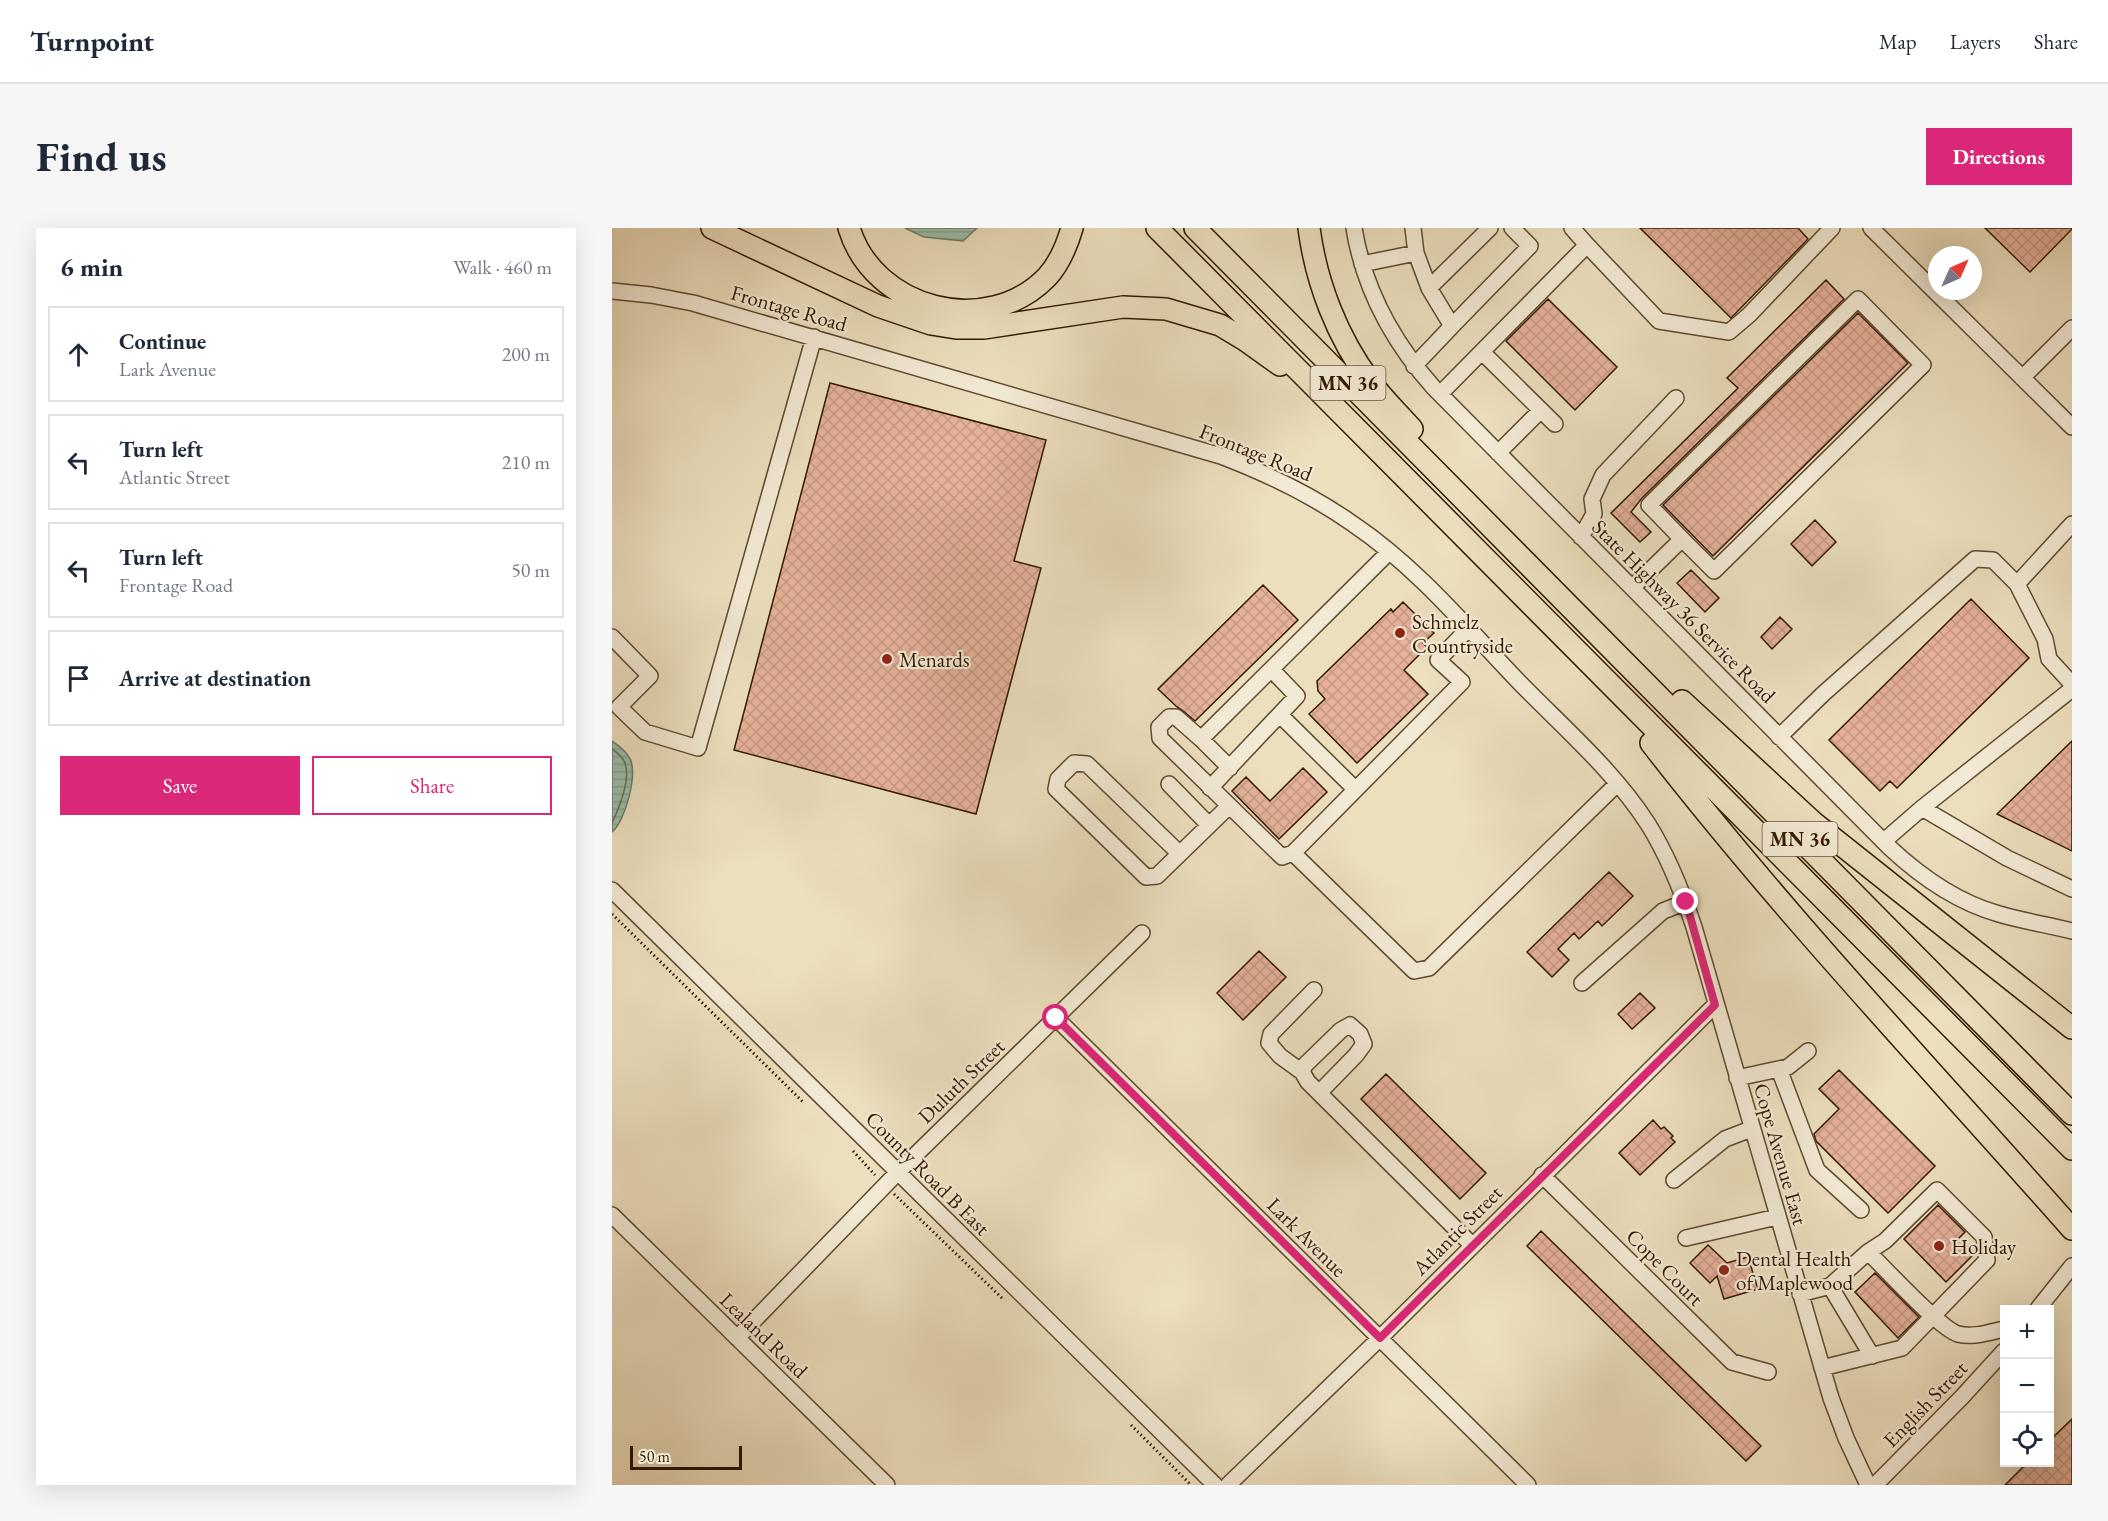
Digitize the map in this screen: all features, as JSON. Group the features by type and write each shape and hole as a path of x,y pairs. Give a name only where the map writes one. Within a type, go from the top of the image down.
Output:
{"highway":[{"path":"712,228 878,306 931,324 956,328 984,328 1141,306 1166,309 1192,316 1220,325 1245,340 1365,435"},
{"path":"849,228 863,258 892,288 910,299 932,307 955,311 995,307 1031,290 1048,277 1068,242 1072,228"},
{"name":"MN 36","path":"1158,228 2072,1149"},
{"name":"MN 36","path":"1195,228 2072,1114"},
{"path":"1309,228 1315,263 1326,300 1358,364 1502,539"},
{"path":"1527,565 1666,687 1814,823 2072,1028"},
{"path":"1596,671 1706,813 1890,1026 2072,1229"}],"street":[{"name":"State Highway 36 Service Road","path":"1354,228 1362,264 1375,301 1388,328 1414,366 1884,841 1914,870 1970,904 1999,914 2071,927"},
{"path":"1413,228 1416,253 1429,288 1452,326"},
{"path":"1429,288 1490,228"},
{"path":"1414,366 1530,246 1512,228"},
{"path":"1572,228 1659,321 1729,332 1749,315 1832,228"},
{"path":"1871,228 2072,427"},
{"path":"1440,394 1587,245"},
{"path":"1362,264 1416,253"},
{"name":"Frontage Road","path":"612,291 693,303 1221,456 1267,475 1321,503 1355,525 1424,583 1617,784 1647,824 1666,857 1686,902 1715,1005"},
{"path":"1858,299 1923,365 1714,571 1682,539 1649,505 1858,299"},
{"path":"2022,378 2072,328"},
{"path":"612,637 650,676 619,707 645,732 698,748 814,337"},
{"path":"1482,352 1555,424"},
{"path":"1581,537 1594,514 1592,499 1604,475 1676,398"},
{"path":"1498,453 1541,410"},
{"path":"2017,584 2072,524"},
{"path":"1632,588 1682,539"},
{"path":"1201,739 1389,552"},
{"path":"1779,737 1823,693 1975,559 1993,560 2017,584 2045,639 2049,659 2072,684"},
{"path":"1230,768 1176,717 1169,717 1159,727 1160,738 1282,857 1293,853 1462,682 1438,660 1468,629"},
{"path":"1210,788 1297,696 1272,670"},
{"path":"1884,841 2072,689"},
{"path":"1280,715 1355,789"},
{"path":"1179,853 1088,764 1074,763 1058,779 1056,789 1146,877 1156,876 1229,806"},
{"path":"1169,784 1209,825"},
{"path":"1293,853 1414,971 1429,968 1617,784"},
{"path":"1922,808 2007,858 2072,889"},
{"name":"County Road B East","path":"612,890 1215,1485"},
{"path":"1582,983 1663,911 1686,902"},
{"name":"Duluth Street","path":"737,1338 898,1172 1142,933"},
{"path":"1314,990 1271,1034 1269,1043 1280,1056 1302,1072 1308,1082 1472,1245"},
{"name":"Cope Avenue East","path":"1715,1005 1822,1368 1846,1438 1868,1485"},
{"name":"Atlantic Street","path":"1228,1485 1380,1338 1715,1005"},
{"name":"Lark Avenue","path":"1056,1018 1528,1485"},
{"path":"1302,1072 1305,1065 1341,1030 1350,1025 1360,1034 1364,1044 1319,1093"},
{"path":"1737,1078 1788,1067 1808,1051"},
{"path":"1779,1069 1817,1170 1861,1210"},
{"path":"1674,1180 1725,1139 1751,1129"},
{"name":"Cope Court","path":"1542,1175 1732,1362 1768,1372"},
{"path":"1800,1294 1830,1286 1868,1252 1885,1241 1937,1190 1984,1237 1987,1260 1902,1348 1822,1368"},
{"name":"Lealand Road","path":"612,1215 888,1485"},
{"path":"1686,1238 1777,1217"},
{"path":"1868,1252 1933,1316 1957,1334 1978,1335 2000,1330"},
{"path":"2041,1305 2072,1266"},
{"path":"1830,1286 1872,1356"},
{"name":"English Street","path":"1875,1485 1962,1398 2000,1355"}],"path":[{"path":"612,914 808,1106"},
{"path":"850,1148 1012,1308"},
{"path":"1126,1421 1191,1485"}],"water":[{"path":"905,228 977,228 963,241 924,237"},
{"path":"612,741 629,757 632,774 626,808 612,832"}],"building":[{"path":"1640,228 1798,228 1808,239 1731,318"},
{"path":"1985,228 2072,228 2072,229 2030,272"},
{"path":"1826,280 1844,299 1642,498 1631,512 1651,532 1640,542 1611,513 1738,388 1727,378"},
{"path":"1548,299 1617,367 1575,410 1506,341"},
{"path":"1858,313 1908,363 1713,556 1663,505"},
{"name":"Menards","path":"830,383 1046,440 1014,561 1041,568 976,814 734,750"},
{"path":"1815,520 1836,542 1812,566 1791,544"},
{"path":"1691,570 1719,598 1705,612 1677,583"},
{"path":"1263,585 1298,620 1195,721 1158,689"},
{"path":"1971,599 2029,658 1897,788 1890,781 1880,791 1829,740"},
{"path":"1403,602 1434,633 1423,643 1427,647 1404,670 1428,694 1357,763 1309,714 1325,699 1318,691 1317,681 1391,609 1393,612"},
{"path":"1780,617 1792,629 1772,649 1761,637"},
{"path":"2072,741 2072,851 1997,814"},
{"path":"1303,768 1327,792 1279,839 1232,791 1246,777 1270,801"},
{"path":"1609,872 1633,896 1602,926 1598,921 1579,939 1574,933 1558,949 1569,960 1552,977 1527,952"},
{"path":"1259,951 1286,977 1243,1020 1217,993"},
{"path":"1640,993 1655,1008 1632,1029 1618,1014"},
{"path":"1839,1070 1935,1166 1888,1213 1816,1141 1814,1134 1839,1109 1819,1089"},
{"path":"1386,1074 1486,1173 1460,1199 1361,1099"},
{"path":"1653,1120 1661,1129 1664,1127 1673,1136 1671,1138 1675,1142 1640,1175 1619,1153"},
{"name":"Holiday","path":"1938,1205 1965,1232 1959,1238 1974,1254 1946,1282 1904,1239"},
{"path":"1541,1231 1761,1446 1746,1461 1527,1246"},
{"name":"Dental Health of Maplewood","path":"1708,1245 1727,1263 1748,1257 1758,1289 1724,1299 1717,1276 1710,1283 1690,1263"},
{"path":"1875,1273 1919,1317 1898,1338 1855,1292"},
{"path":"2072,1419 2072,1485 2005,1485 2023,1467 2054,1467 2054,1436"}],"place":[{"name":"Schmelz Countryside","path":"1400,633"},
{"name":"Menards","path":"887,659"},
{"name":"Holiday","path":"1939,1246"},
{"name":"Dental Health of Maplewood","path":"1724,1270"}],"route":[{"path":"1056,1018 1380,1338 1715,1005 1686,902"}]}
